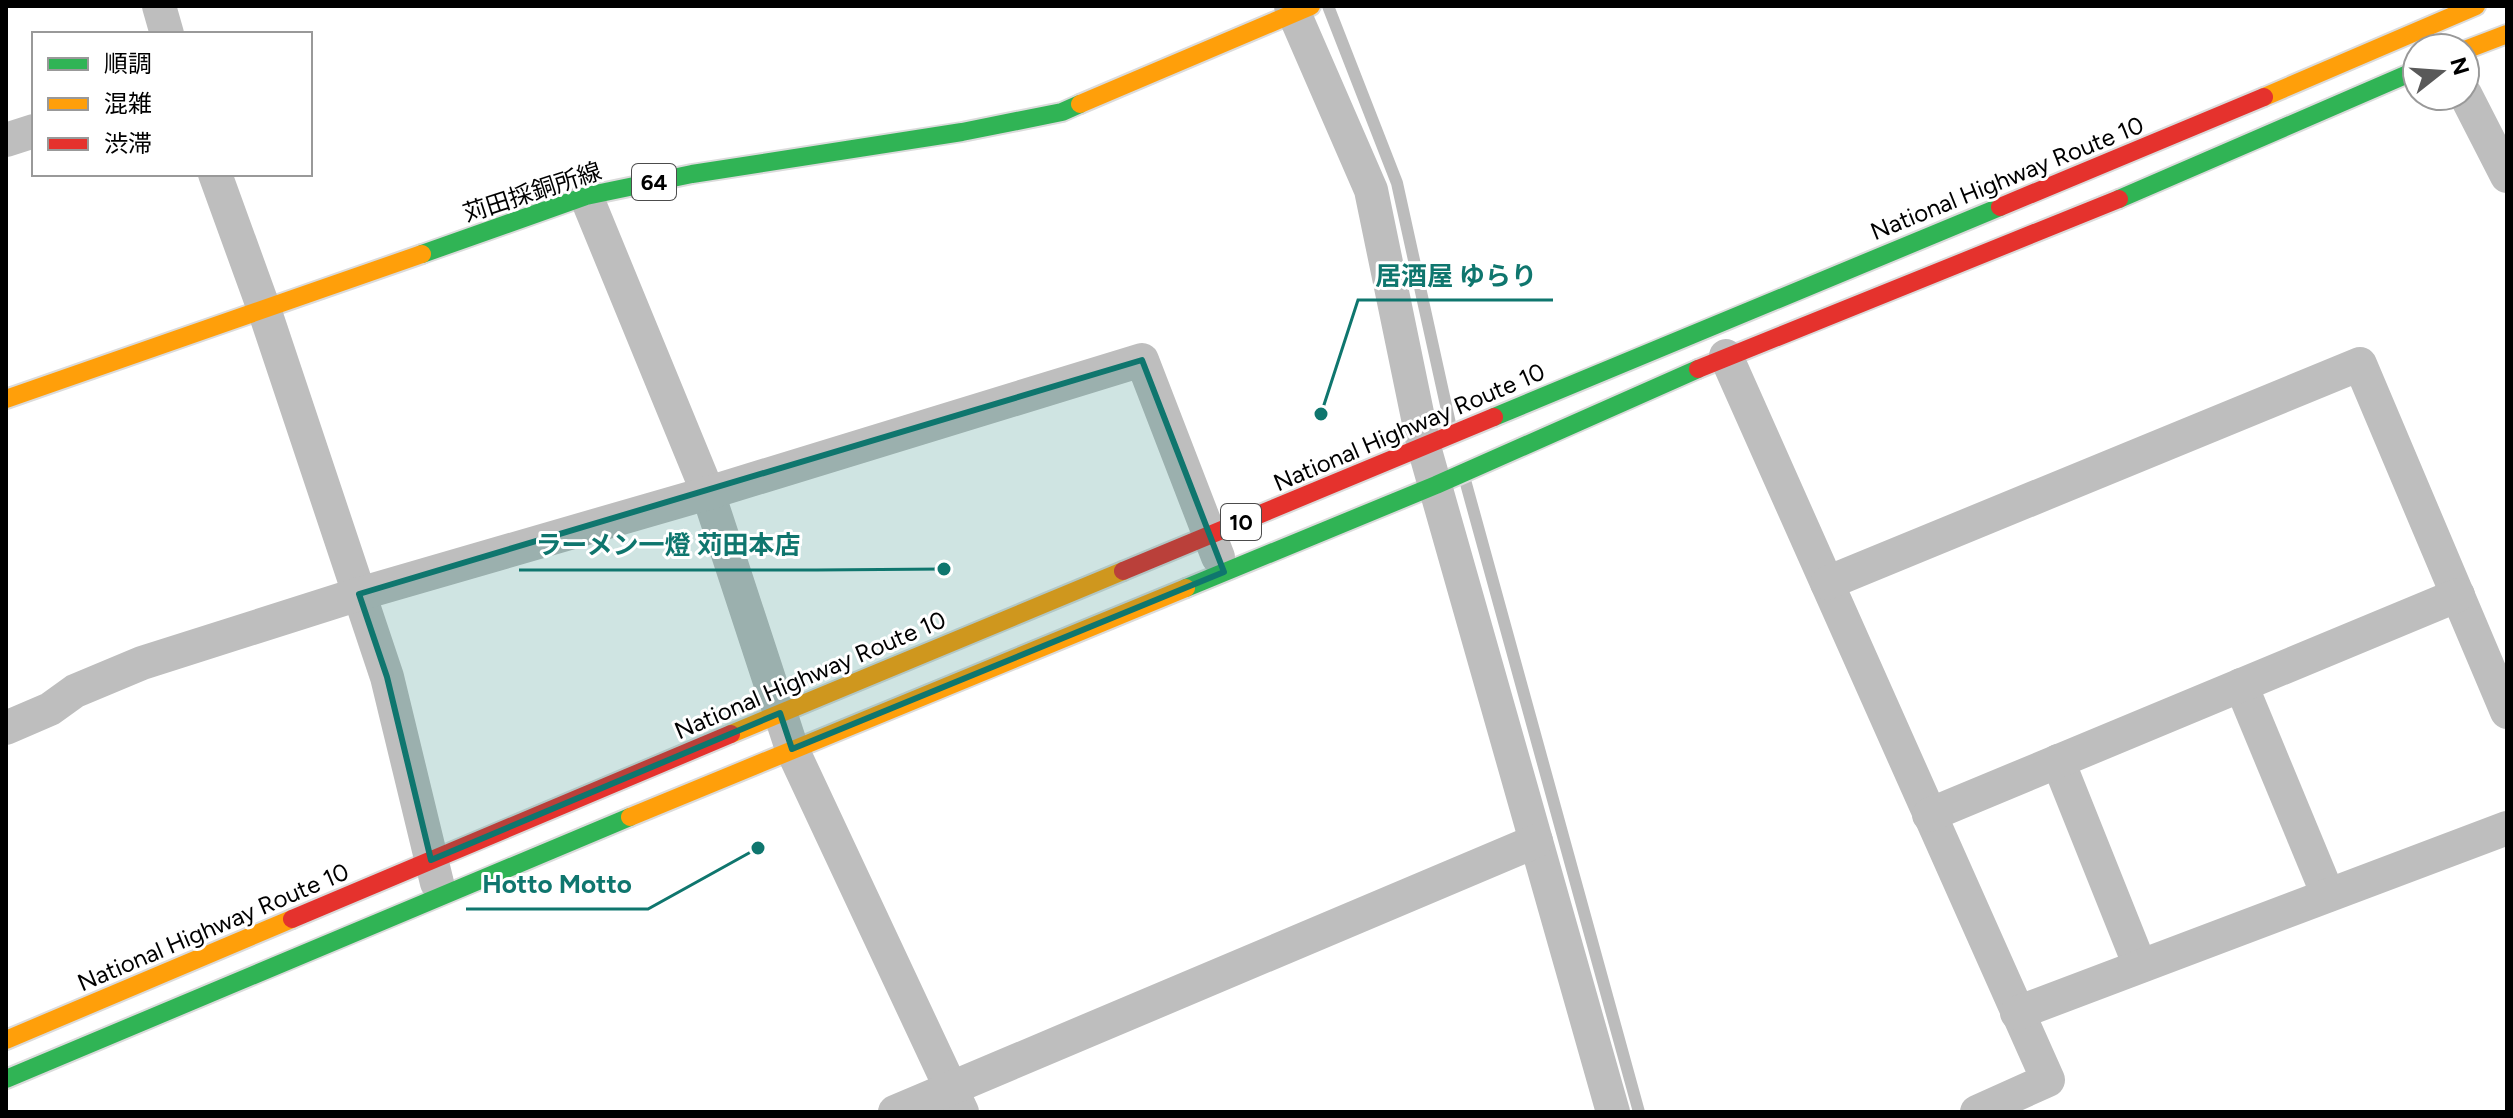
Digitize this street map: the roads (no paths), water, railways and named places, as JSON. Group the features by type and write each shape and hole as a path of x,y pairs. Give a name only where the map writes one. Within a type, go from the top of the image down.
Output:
{"main road":[{"name":"National Highway Route 10","path":"6,1040 780,713 2198,125 2476,6"},
{"name":"苅田採銅所線","path":"6,399 586,196 692,174 962,132 1062,112 1298,8"},
{"path":"2481,44 2507,34"},
{"name":"10","path":"6,1079 792,749 1436,485 1726,356 2104,205 2401,77"}],"street":[{"path":"159,6 166,32"},
{"path":"1298,8 1371,190 1424,447 1613,1112"},
{"path":"2474,112 2507,176"},
{"path":"6,140 32,132"},
{"path":"216,176 264,309 387,677 441,898"},
{"path":"586,196 708,493 792,749 957,1100"},
{"path":"1726,356 2048,1080 1977,1112"},
{"path":"6,728 50,709 75,691 142,663 359,594 708,493 1142,360 1224,572"},
{"path":"1827,583 2360,364 2507,712"},
{"path":"1929,815 2458,595"},
{"path":"2241,685 2328,895"},
{"path":"2058,761 2140,966"},
{"path":"2017,1013 2507,828"},
{"path":"895,1112 957,1100 1536,841"}],"waterway":[{"path":"1328,6 1397,183 1451,428"},
{"path":"1465,480 1639,1112"}],"place":[{"name":"居酒屋 ゆらり","path":"1321,414"},
{"name":"ラーメン一燈 苅田本店","path":"944,569"},
{"name":"Hotto Motto","path":"758,848"}]}
